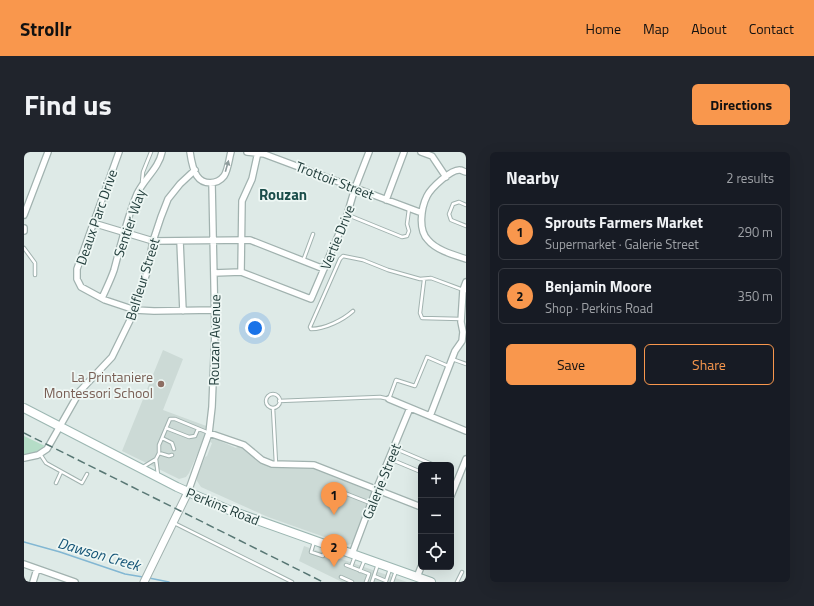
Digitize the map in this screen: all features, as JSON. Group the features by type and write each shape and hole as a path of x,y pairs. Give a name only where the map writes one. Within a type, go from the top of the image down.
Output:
{"main road":[{"name":"Perkins Road","path":"24,408 188,492 249,518 378,563 416,579 431,582"}],"street":[{"path":"24,215 48,152"},
{"name":"Deaux Parc Drive","path":"119,152 77,270 77,278 81,287 102,298 135,310 215,310"},
{"name":"Sentier Way","path":"102,298 142,184 161,158 162,152"},
{"path":"190,152 197,176 205,182 212,183 219,180 224,175 231,152"},
{"name":"Trottoir Street","path":"247,152 264,154 422,213"},
{"name":"Vertie Drive","path":"241,272 312,299 347,215 355,188 369,152"},
{"path":"386,200 404,152"},
{"path":"421,152 432,156 446,177"},
{"path":"214,273 241,272 242,201 252,179 258,153"},
{"name":"Belfleur Street","path":"40,454 50,446 80,390 112,357 135,310 147,272 153,241 160,217 168,199 180,184 195,170"},
{"path":"466,172 460,170 450,173 427,196 422,213 422,230 426,240 433,246 466,259"},
{"name":"Rouzan Avenue","path":"188,492 210,433 215,360 212,183"},
{"path":"93,223 153,241 250,240 324,269"},
{"path":"180,241 183,311"},
{"path":"430,416 452,358 462,341 466,282"},
{"path":"389,399 466,431"},
{"name":"Galerie Street","path":"354,555 376,490 410,408"},
{"path":"210,433 244,445 262,460 272,464 314,465 418,506"},
{"path":"24,458 40,454"},
{"path":"454,489 466,459"},
{"path":"144,582 188,492"},
{"path":"24,564 75,582"},
{"path":"33,582 37,569"}],"lane":[{"path":"142,184 144,172 151,152"},
{"path":"466,205 459,202 453,204 449,214 451,220 466,226"},
{"path":"347,215 402,237 407,236 409,232 407,215 410,208"},
{"path":"303,261 313,234"},
{"path":"24,248 35,263 35,275"},
{"path":"354,311 348,316 332,323 315,329 311,329 310,327 341,257 347,256 363,260 401,274 424,280 431,278 465,290"},
{"path":"424,280 420,313 422,318 463,316"},
{"path":"279,401 380,397 389,399 396,380 415,386 427,357 449,366"},
{"path":"452,358 466,364"},
{"path":"273,408 269,407 266,403 267,397 271,394 275,395 279,398 279,401"},
{"path":"273,408 277,406 279,401"},
{"path":"273,408 276,464"},
{"path":"140,468 156,459 159,453 159,446 169,420 172,419 210,433"},
{"path":"166,428 189,437 195,436 198,429"},
{"path":"162,438 172,443 174,449"},
{"path":"394,448 427,462"},
{"path":"159,453 169,456 172,455"},
{"path":"40,454 46,464 82,483 87,474"},
{"path":"156,459 159,478"},
{"path":"389,459 418,471"},
{"path":"56,483 61,472"},
{"path":"342,492 371,504"},
{"path":"173,523 292,582"},
{"path":"314,541 310,552 323,556 327,545"},
{"path":"351,567 354,555"},
{"path":"360,571 365,559"},
{"path":"372,582 378,563"},
{"path":"346,565 369,574 366,582"},
{"path":"374,576 386,581 393,569"},
{"path":"392,582 393,569"},
{"path":"457,582 462,572"},
{"path":"341,577 352,582"}],"shaded area":[{"path":"163,350 183,359 163,410 209,427 189,473 186,477 179,479 122,451"},
{"path":"215,437 220,441 236,448 238,446 245,449 271,467 311,467 330,473 330,475 374,492 352,544 347,545 268,517 201,487 197,481 197,476 212,443 210,442 212,438"},
{"path":"304,546 407,582 342,582 299,561"}],"green space":[{"path":"24,436 45,446 36,452 24,456"}],"waterway":[{"name":"Dawson Creek","path":"24,542 60,552 125,574 143,577"},
{"name":"Dawson Creek","path":"149,578 169,582"}],"railway":[{"path":"24,433 323,582"}],"place":[{"name":"La Printaniere Montessori School","path":"161,384"},
{"name":"Sprouts Farmers Market","path":"334,515"},
{"name":"Benjamin Moore","path":"334,567"}],"district":[{"name":"Rouzan","path":"283,194"}]}
